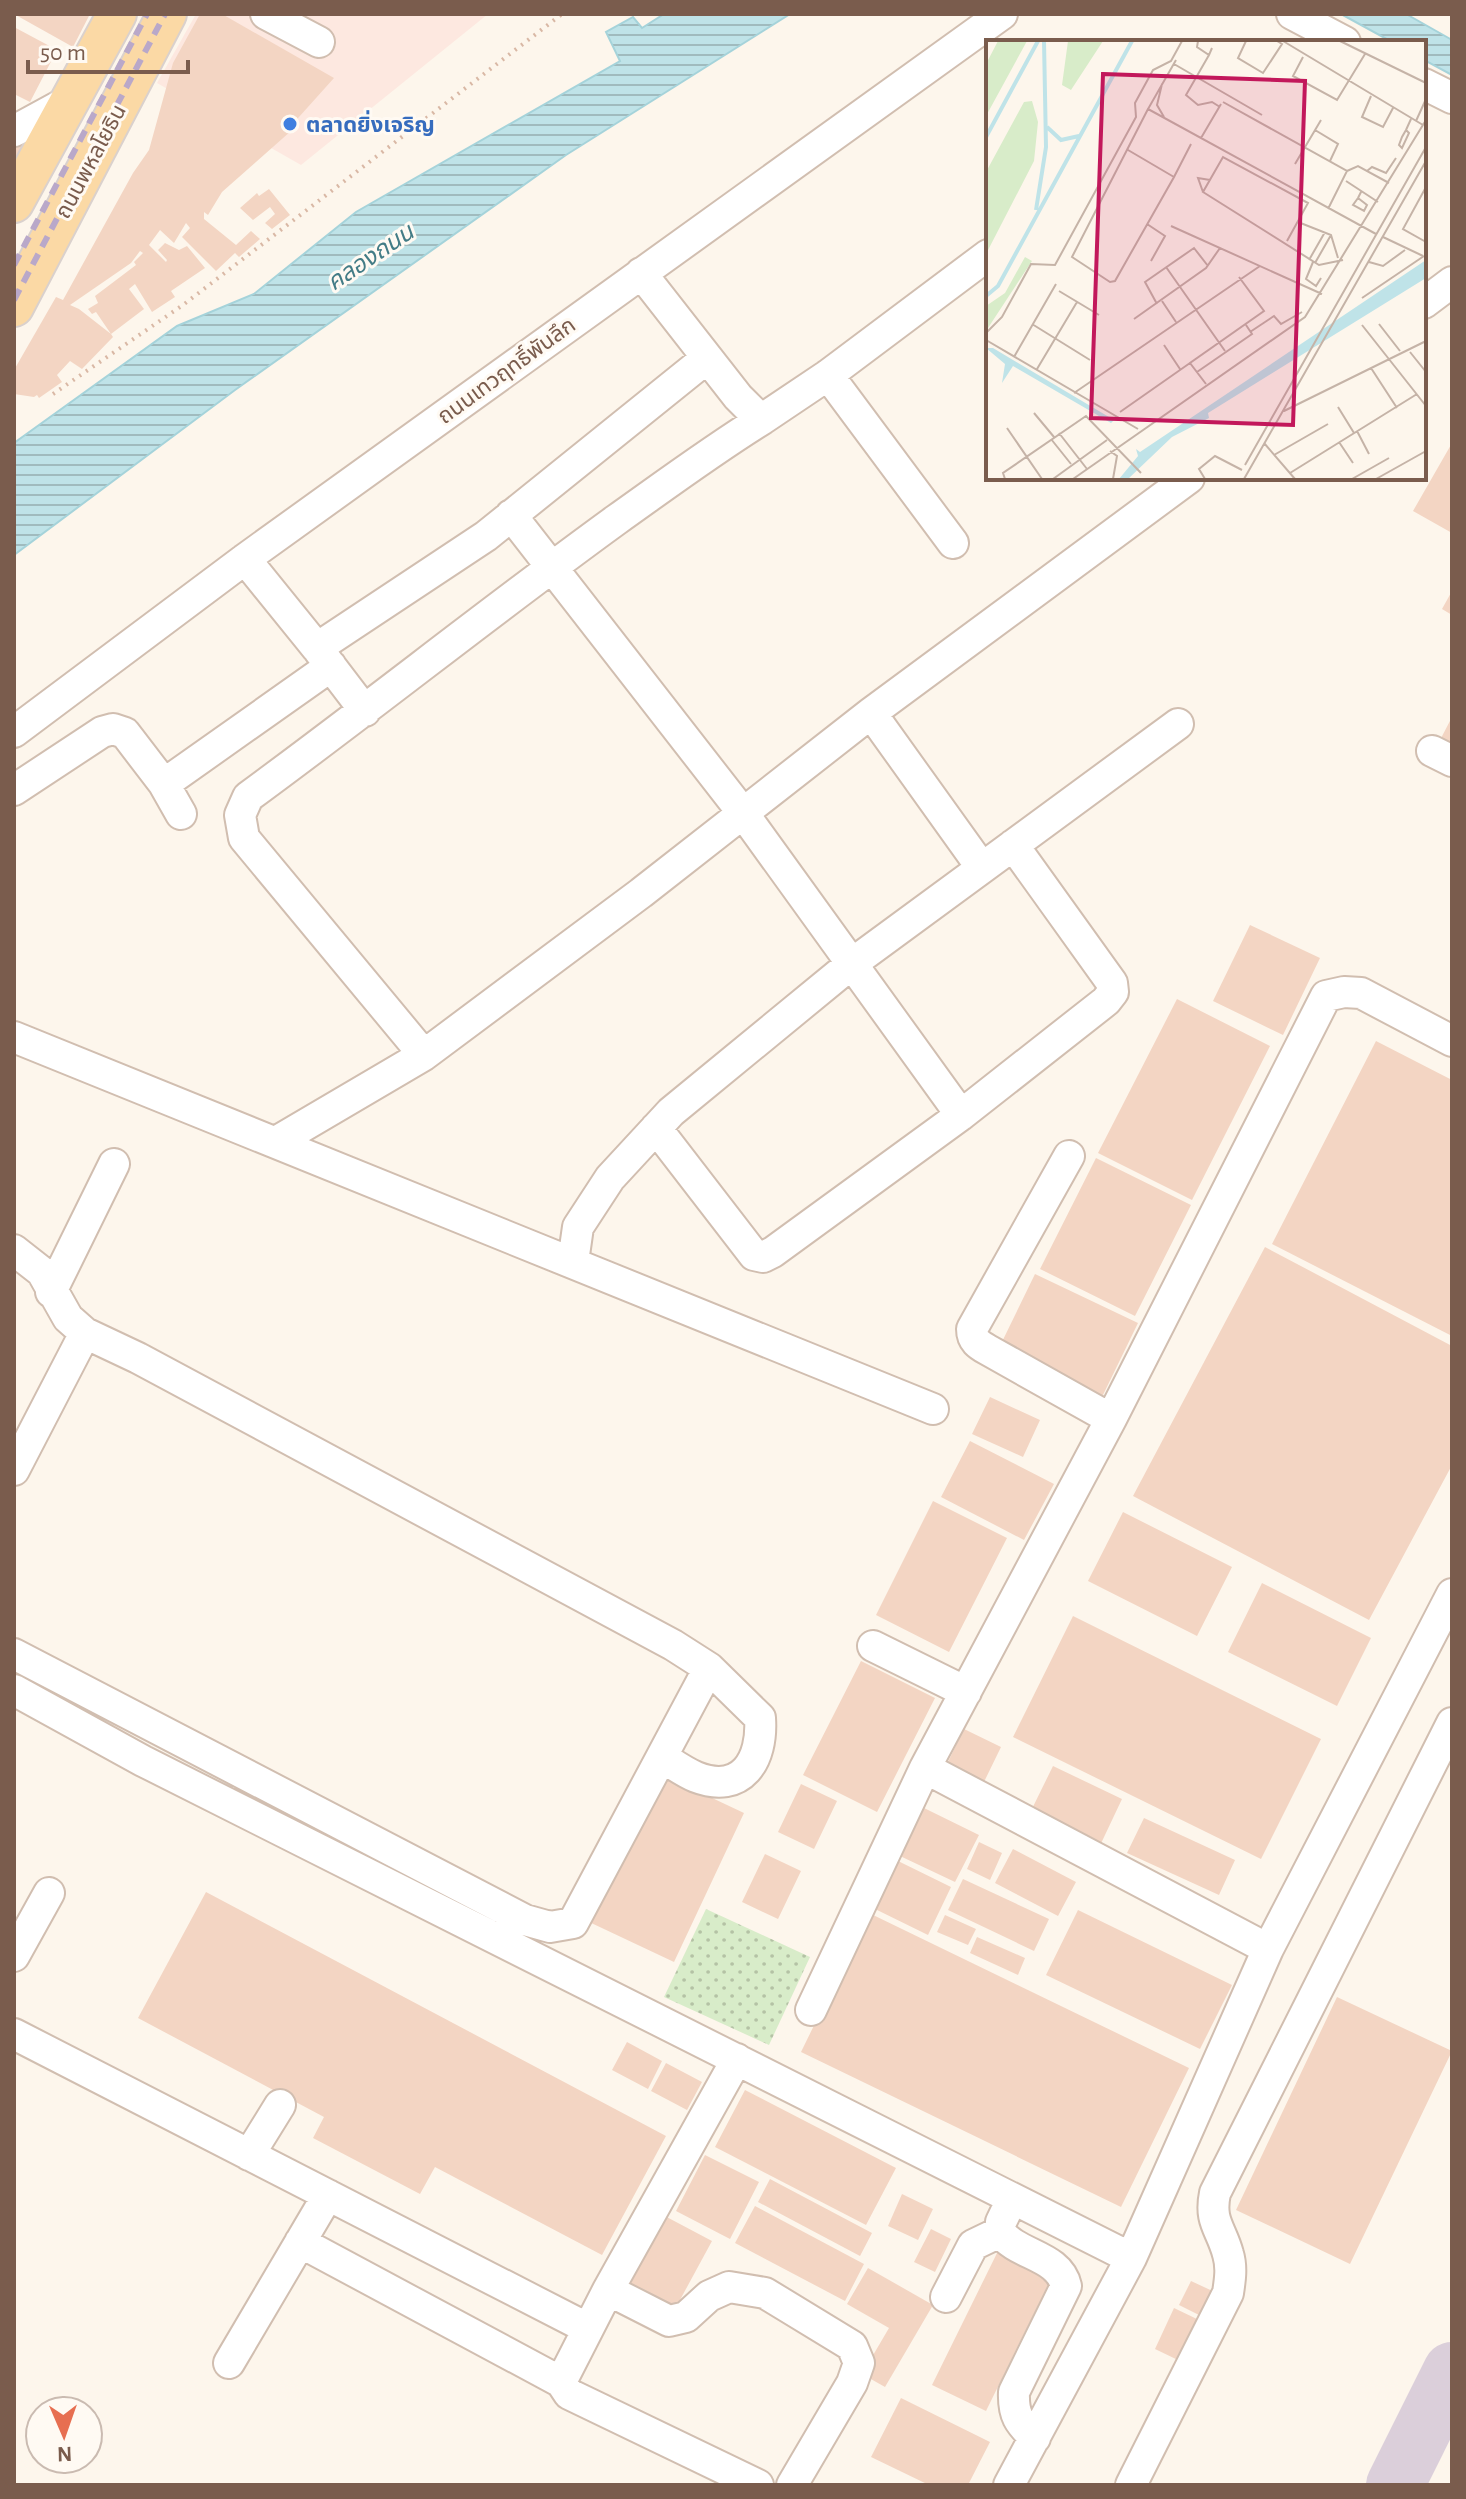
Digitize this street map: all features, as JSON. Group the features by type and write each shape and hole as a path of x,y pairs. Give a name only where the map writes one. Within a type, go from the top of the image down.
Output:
{"main road":[{"path":"14,203 117,14"},
{"name":"ถนนพหลโยธิน","path":"14,307 167,14"}],"street":[{"path":"266,14 319,42"},
{"name":"ถนนเทวฤทธิ์พันลึก","path":"14,732 245,559 1002,14"},
{"path":"1292,14 1341,40"},
{"path":"1426,85 1452,98"},
{"path":"14,131 69,101"},
{"path":"424,1055 244,838 240,815 248,797 553,566 724,443 828,375 986,256"},
{"path":"641,273 707,358 761,420"},
{"path":"1426,302 1452,282"},
{"path":"164,784 324,657 486,536 707,358"},
{"path":"828,375 953,543"},
{"path":"276,1142 424,1055 871,713 1186,480"},
{"path":"511,515 743,813 961,1115"},
{"path":"245,559 365,711"},
{"path":"871,713 982,868"},
{"path":"573,1262 578,1227 610,1178 671,1112 850,965 1178,724"},
{"path":"14,790 102,732 113,729 125,733 164,784 181,814"},
{"path":"656,1128 754,1255 763,1257 961,1115 1106,1001 1113,992 1112,983 1013,845"},
{"path":"811,2010 925,1768 1111,1419 1326,996 1344,992 1361,993 1452,1041"},
{"path":"14,1037 933,1409"},
{"path":"1069,1156 972,1329 972,1335 976,1343 1111,1419"},
{"path":"51,1292 114,1164"},
{"path":"14,1250 42,1272 68,1318 85,1333 138,1358 673,1645 709,1668 760,1718 761,1736 751,1766 735,1781 716,1782 695,1777 662,1757"},
{"path":"14,1470 85,1333"},
{"path":"1009,2485 1131,2258 1268,1949 1452,1594"},
{"path":"873,1646 966,1692"},
{"path":"14,1654 525,1920 550,1927 573,1923 709,1668"},
{"path":"14,1690 143,1761 1131,2258"},
{"path":"1131,2485 1228,2293 1231,2272 1228,2254 1211,2211 1215,2193 1452,1723"},
{"path":"925,1768 1268,1949"},
{"path":"14,1956 49,1893"},
{"path":"14,2034 587,2328"},
{"path":"561,2382 587,2328 737,2059"},
{"path":"249,2155 280,2105"},
{"path":"229,2363 328,2195"},
{"path":"1012,2199 1001,2222 1000,2232 1006,2240 1056,2267 1063,2274 1066,2286 1014,2392 1013,2407 1017,2421 1035,2438"},
{"path":"946,2297 973,2245 1000,2232"},
{"path":"300,2242 561,2382 569,2394 758,2485"},
{"path":"608,2290 669,2321 686,2317 709,2296 729,2287 765,2293 852,2346 859,2363 852,2383 792,2485"}],"path":[{"path":"53,394 183,305 562,14"}],"shaded area":[{"name":"ตลาดยิ่งเจริญ","path":"196,14 488,14 301,165 157,83"}],"green space":[{"path":"706,1909 810,1957 769,2045 664,1997"}],"water":[{"name":"คลองถนน","path":"664,14 790,14 566,155 235,390 14,555 14,443 177,326 254,294 356,212 620,61 606,32 633,17 642,28"},
{"path":"1341,14 1406,14 1452,40 1452,75 1426,61 1426,40 1388,40"}],"building":[{"path":"14,14 90,14 73,47"},
{"path":"200,14 222,14 334,78 290,127 291,131 222,192 208,215 204,212 204,219 236,245 251,231 260,239 239,257 235,253 216,271 182,237 190,228 186,223 174,243 160,230 149,245 166,262 158,250 165,243 179,250 187,246 205,268 171,291 175,297 152,312 135,284 129,289 144,309 111,334 113,337 82,369 70,361 57,375 62,382 39,398 37,395 14,394 14,370 56,297 63,300 133,173 149,150 173,63","holes":["140,251 143,253 134,262 136,265 95,296 98,303 88,309 92,314 96,312 111,334 70,305 131,263"]},
{"path":"14,27 57,50 30,102 14,94"},
{"path":"21,141 25,147 14,176 14,144"},
{"path":"269,189 290,215 272,229 265,223 275,214 270,207 253,220 240,208 257,193 259,196"},
{"path":"1452,443 1452,533 1413,511"},
{"path":"1452,591 1452,615 1442,609"},
{"path":"1452,717 1452,751 1438,744"},
{"path":"1250,925 1320,958 1283,1035 1213,1001"},
{"path":"1177,999 1270,1046 1192,1200 1098,1153"},
{"path":"1376,1041 1452,1080 1452,1336 1272,1244"},
{"path":"1096,1158 1191,1205 1135,1316 1040,1269"},
{"path":"1265,1247 1452,1346 1452,1465 1369,1620 1133,1496"},
{"path":"1035,1274 1138,1323 1101,1399 998,1350"},
{"path":"990,1397 1040,1420 1023,1457 972,1434"},
{"path":"970,1441 1054,1484 1024,1540 941,1497"},
{"path":"933,1501 1007,1538 949,1652 876,1615"},
{"path":"1123,1512 1232,1567 1197,1636 1088,1581"},
{"path":"1262,1583 1371,1638 1337,1706 1228,1652"},
{"path":"1073,1616 1321,1739 1261,1859 1013,1737"},
{"path":"861,1661 935,1698 877,1812 803,1775"},
{"path":"964,1729 1001,1747 983,1784 946,1766"},
{"path":"1053,1766 1122,1799 1096,1854 1026,1821"},
{"path":"657,1772 744,1813 674,1962 587,1921"},
{"path":"801,1784 837,1801 814,1849 778,1832"},
{"path":"924,1808 979,1835 955,1882 900,1856"},
{"path":"1144,1818 1235,1860 1219,1895 1127,1853"},
{"path":"979,1842 1002,1853 990,1880 967,1869"},
{"path":"1013,1849 1076,1882 1058,1916 995,1883"},
{"path":"765,1854 801,1871 778,1919 742,1902"},
{"path":"896,1860 951,1887 928,1935 873,1908"},
{"path":"963,1879 1049,1919 1034,1951 948,1910"},
{"path":"206,1892 666,2136 602,2255 435,2167 420,2194 313,2138 324,2117 138,2018"},
{"path":"1078,1910 1232,1985 1200,2049 1046,1975"},
{"path":"869,1913 1189,2068 1121,2207 801,2052"},
{"path":"945,1915 976,1929 968,1945 937,1932"},
{"path":"977,1937 1025,1958 1018,1975 970,1953"},
{"path":"1337,1997 1452,2051 1350,2264 1236,2210"},
{"path":"627,2042 662,2061 648,2089 612,2070"},
{"path":"666,2063 702,2082 687,2110 651,2091"},
{"path":"745,2090 896,2168 866,2225 715,2147"},
{"path":"705,2155 759,2182 730,2239 676,2211"},
{"path":"770,2179 872,2233 860,2256 758,2202"},
{"path":"902,2194 933,2209 918,2240 888,2226"},
{"path":"755,2206 864,2264 845,2301 735,2243"},
{"path":"661,2214 712,2241 674,2311 624,2284"},
{"path":"931,2229 951,2239 935,2272 914,2262"},
{"path":"1000,2247 1054,2273 986,2411 932,2385"},
{"path":"868,2268 933,2305 885,2387 862,2374 889,2328 847,2304"},
{"path":"1191,2281 1219,2294 1207,2319 1179,2305"},
{"path":"1174,2308 1199,2320 1180,2361 1155,2349"},
{"path":"901,2398 990,2442 968,2485 929,2485 871,2457"}],"taxiway":[{"path":"1395,2485 1452,2371"}],"railway":[{"path":"14,265 147,14"},
{"path":"14,300 165,14"}],"place":[{"name":"ตลาดยิ่งเจริญ","path":"290,124"}]}
